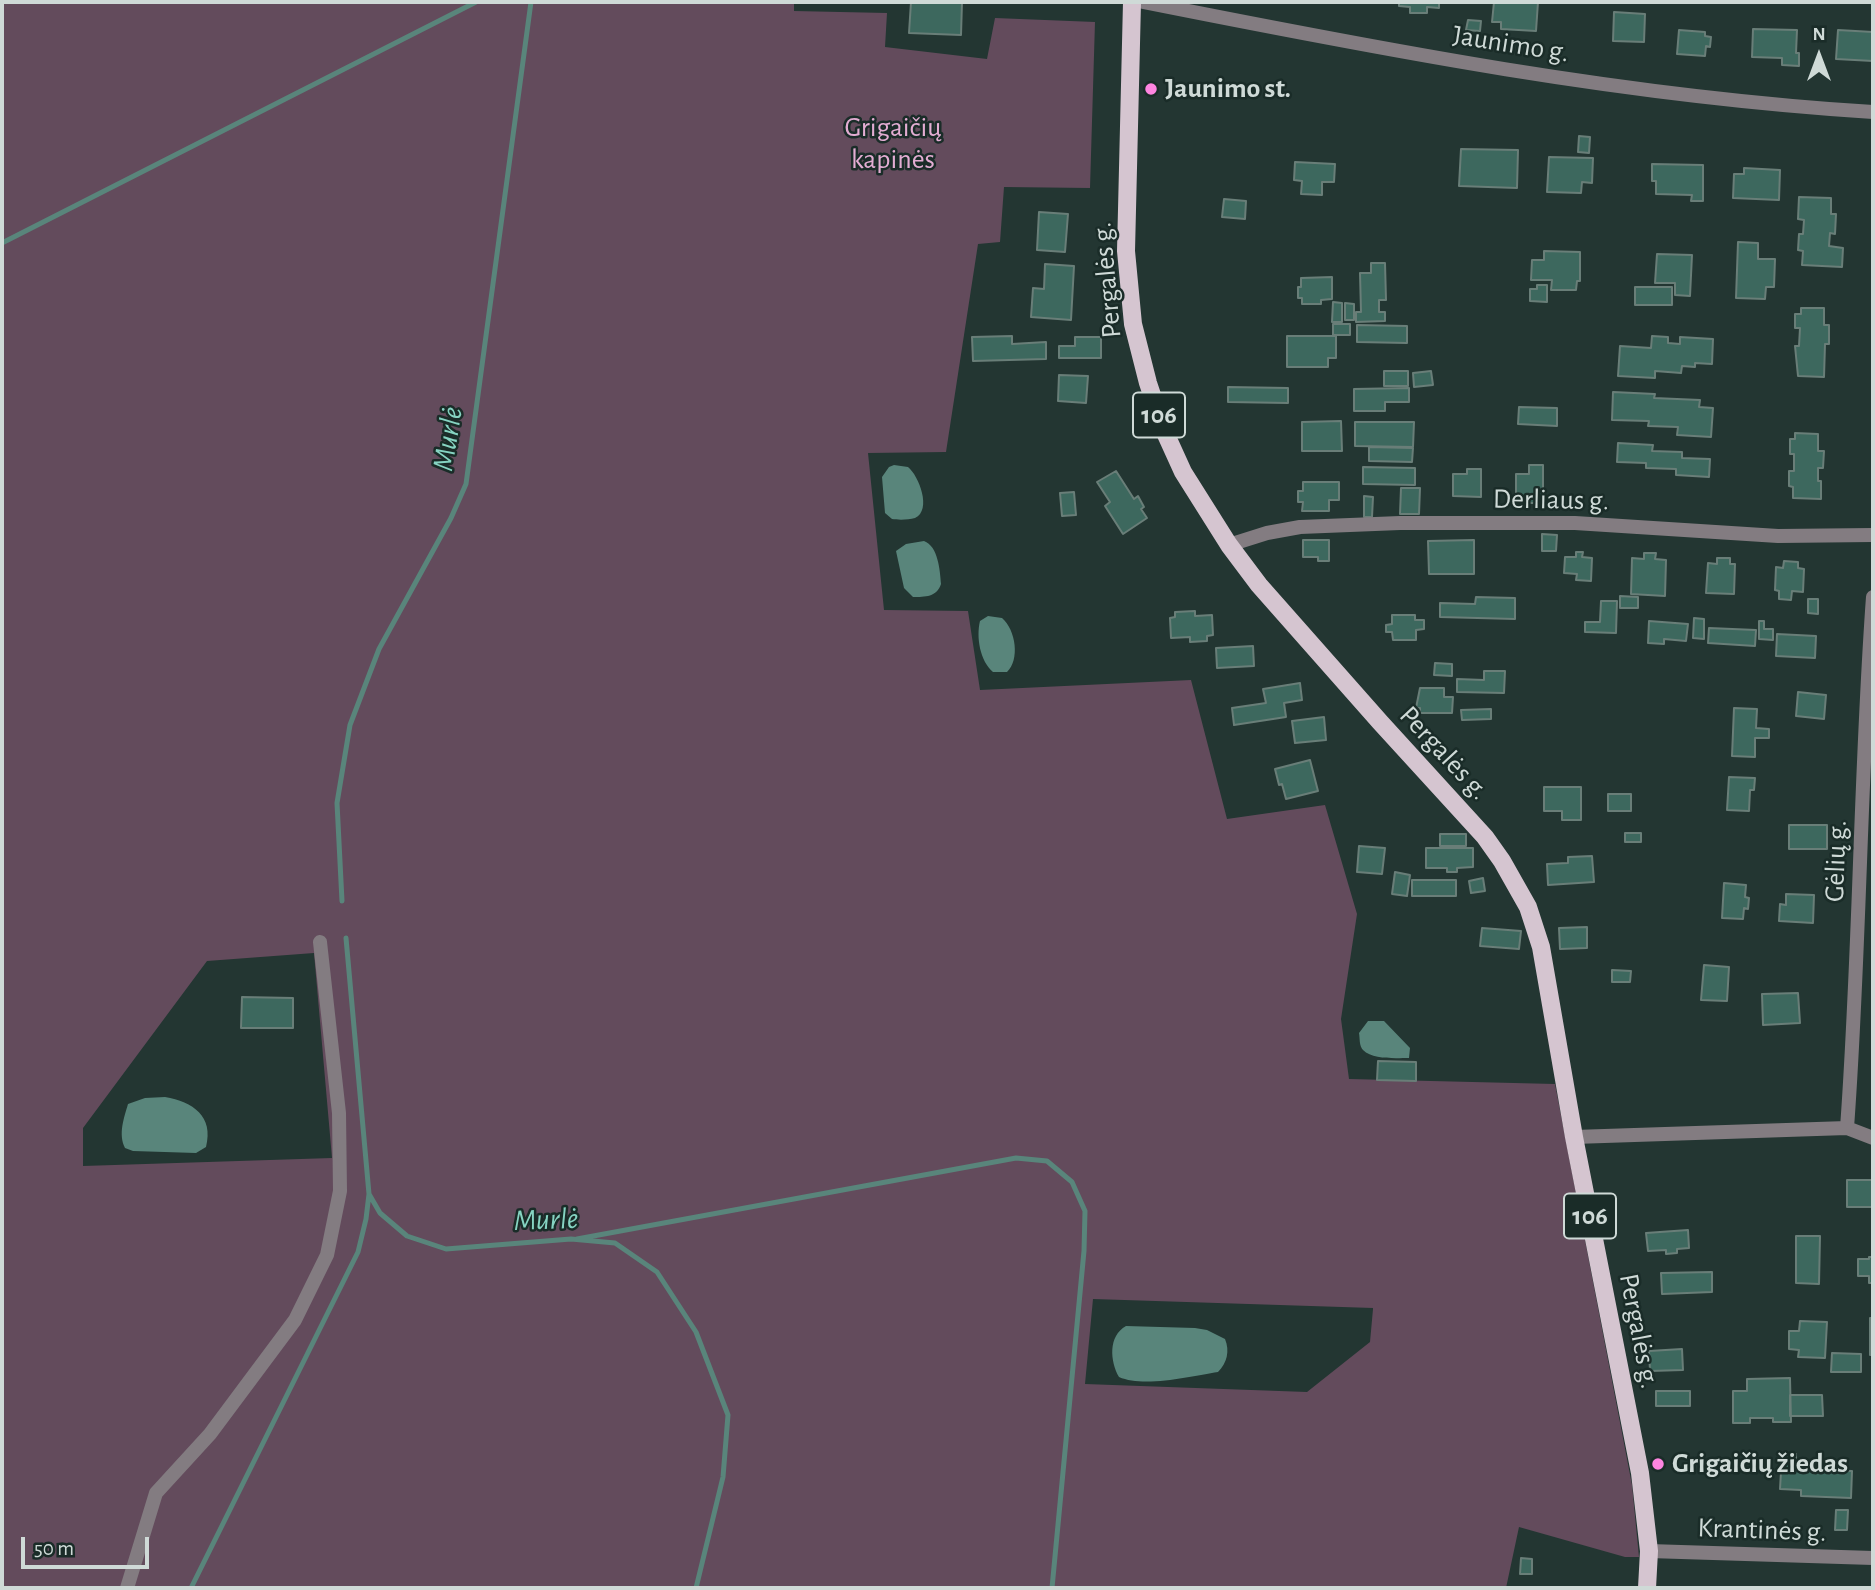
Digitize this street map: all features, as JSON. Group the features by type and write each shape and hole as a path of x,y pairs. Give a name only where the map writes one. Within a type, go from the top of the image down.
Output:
{"main road":[{"name":"Pergalės g.","path":"1132,2 1126,251 1133,324 1148,383 1163,428 1183,472 1229,545 1259,585 1485,837 1528,907 1541,947 1574,1137 1640,1473 1649,1551 1647,1588"}],"street":[{"name":"Jaunimo g.","path":"1143,2 1373,47 1652,92 1734,102 1873,111"},
{"name":"Derliaus g.","path":"1229,545 1267,533 1300,527 1400,523 1575,523 1777,536 1873,536"},
{"name":"Gėlių g.","path":"1847,1128 1855,1008 1866,696 1873,597"},
{"path":"127,1588 156,1493 210,1434 295,1321 327,1255 340,1191 339,1114 320,942"},
{"path":"1574,1137 1847,1128 1873,1138"},
{"name":"Krantinės g.","path":"1649,1551 1873,1558"}],"green space":[{"name":"Grigaičių kapinės","path":"2,2 794,2 794,11 887,13 885,47 987,59 995,18 1095,22 1090,188 1004,187 1000,242 978,244 946,452 868,453 884,610 968,611 980,690 1191,680 1227,819 1325,805 1357,914 1341,1019 1349,1079 1555,1084 1632,1485 1639,1557 1625,1557 1519,1527 1506,1588 2,1588","holes":["314,953 332,1158 83,1166 83,1128 207,961","1093,1299 1373,1308 1370,1342 1307,1392 1085,1384"]}],"shaded area":[{"path":"889,467 908,467 920,485 923,508 915,518 892,519 885,513 882,477"},
{"path":"924,541 935,553 941,584 934,594 913,597 904,588 896,551 906,544"},
{"path":"988,616 1002,618 1011,630 1015,653 1007,672 993,672 982,655 979,627 980,621"},
{"path":"1368,1021 1384,1021 1410,1048 1409,1058 1379,1057 1363,1050 1359,1033"},
{"path":"145,1098 175,1099 199,1112 207,1127 206,1147 196,1153 133,1151 125,1148 122,1132 128,1104"},
{"path":"1126,1326 1207,1330 1225,1339 1227,1352 1224,1365 1218,1372 1182,1378 1141,1381 1119,1377 1112,1349 1116,1336"}],"building":[{"path":"911,2 962,2 961,35 909,33"},
{"path":"1399,2 1439,2 1439,8 1427,7 1427,13 1410,13 1410,7 1399,6"},
{"path":"1494,2 1538,2 1536,31 1501,29 1501,22 1492,22"},
{"path":"1614,12 1645,14 1644,42 1613,41"},
{"path":"1468,20 1481,21 1480,31 1466,30"},
{"path":"1753,29 1797,30 1796,53 1799,53 1799,66 1782,65 1782,58 1752,57"},
{"path":"1679,30 1705,32 1705,36 1711,37 1705,56 1677,54"},
{"path":"1838,30 1873,32 1873,61 1836,59"},
{"path":"1579,136 1590,137 1589,153 1578,152"},
{"path":"1461,149 1518,150 1517,188 1459,186"},
{"path":"1549,157 1593,158 1592,183 1582,182 1581,193 1547,192"},
{"path":"1295,162 1335,164 1334,182 1322,182 1322,195 1301,194 1302,181 1294,180"},
{"path":"1652,164 1703,165 1703,201 1691,201 1692,195 1656,194 1656,181 1652,181"},
{"path":"1744,168 1780,170 1779,200 1733,198 1734,174 1744,174"},
{"path":"1799,197 1831,198 1831,214 1836,214 1835,234 1830,233 1829,246 1843,248 1842,267 1802,265 1803,251 1798,250 1799,234 1803,234 1804,220 1798,219"},
{"path":"1224,199 1246,201 1245,219 1222,217"},
{"path":"1039,212 1068,214 1065,252 1037,250"},
{"path":"1738,242 1758,243 1758,259 1775,259 1774,287 1766,287 1765,299 1736,298"},
{"path":"1544,251 1580,252 1580,281 1577,281 1576,290 1551,290 1552,280 1531,280 1532,260 1544,260"},
{"path":"1657,254 1692,255 1690,296 1675,295 1675,283 1655,283"},
{"path":"1371,263 1385,263 1386,300 1379,300 1379,312 1385,312 1385,321 1356,322 1356,312 1361,312 1360,273 1371,273"},
{"path":"1045,264 1074,266 1071,320 1031,317 1033,288 1044,289"},
{"path":"1332,277 1332,299 1321,300 1321,304 1302,304 1302,298 1298,298 1301,278"},
{"path":"1537,285 1547,285 1547,302 1530,301 1530,289 1537,289"},
{"path":"1635,287 1672,287 1672,305 1635,305"},
{"path":"1333,302 1342,303 1342,322 1332,322"},
{"path":"1345,303 1354,304 1354,320 1345,320"},
{"path":"1801,308 1824,308 1824,325 1829,325 1829,344 1825,344 1824,377 1798,376 1795,346 1799,346 1800,328 1795,328 1795,314 1801,314"},
{"path":"1333,324 1350,324 1350,335 1333,335"},
{"path":"1357,325 1407,326 1407,343 1357,342"},
{"path":"1012,336 1012,344 1046,342 1046,359 973,361 972,337"},
{"path":"1287,336 1336,336 1336,358 1328,358 1328,367 1287,367"},
{"path":"1652,336 1668,337 1668,343 1680,344 1680,337 1713,339 1712,364 1695,363 1695,367 1682,366 1681,373 1655,371 1655,378 1618,376 1620,346 1651,348"},
{"path":"1075,337 1101,337 1101,358 1059,358 1059,346 1075,346"},
{"path":"1384,371 1408,371 1408,386 1384,386"},
{"path":"1431,371 1433,385 1414,387 1413,373"},
{"path":"1059,375 1088,376 1086,403 1058,401"},
{"path":"1228,387 1288,388 1288,403 1228,402"},
{"path":"1409,388 1409,402 1385,402 1385,411 1354,411 1354,389"},
{"path":"1613,392 1655,394 1654,398 1700,400 1699,407 1713,408 1711,437 1677,435 1678,427 1648,426 1649,421 1612,420"},
{"path":"1519,407 1557,408 1557,426 1518,424"},
{"path":"1341,421 1342,451 1302,451 1302,422"},
{"path":"1355,422 1414,422 1413,447 1355,446"},
{"path":"1795,433 1818,434 1818,451 1824,451 1823,468 1818,468 1821,499 1793,498 1793,487 1789,486 1789,471 1794,471 1794,454 1790,454 1790,439 1795,439"},
{"path":"1618,443 1653,445 1652,451 1682,452 1682,458 1710,459 1709,477 1676,475 1676,469 1646,468 1646,463 1617,462"},
{"path":"1369,447 1413,448 1412,462 1369,461"},
{"path":"1529,465 1543,465 1543,496 1536,496 1536,503 1522,503 1522,496 1516,496 1516,474 1529,474"},
{"path":"1363,467 1415,468 1415,485 1363,484"},
{"path":"1467,469 1481,469 1481,497 1453,496 1453,474 1467,474"},
{"path":"1116,471 1134,499 1138,496 1144,507 1141,509 1147,518 1123,534 1105,506 1110,502 1097,482"},
{"path":"1303,482 1339,482 1339,500 1329,500 1329,511 1302,511 1303,502 1298,502 1298,491 1303,491"},
{"path":"1401,488 1420,488 1419,514 1400,514"},
{"path":"1074,492 1076,515 1062,516 1060,493"},
{"path":"1364,496 1373,497 1372,517 1364,517"},
{"path":"1542,534 1557,535 1556,551 1542,551"},
{"path":"1303,540 1329,540 1329,561 1318,561 1318,557 1303,557"},
{"path":"1474,540 1474,574 1429,574 1428,541"},
{"path":"1576,552 1583,552 1582,557 1592,558 1591,581 1576,580 1577,574 1564,573 1565,557 1576,557"},
{"path":"1644,553 1656,553 1655,559 1666,560 1665,596 1631,594 1632,558 1644,559"},
{"path":"1717,558 1730,558 1730,564 1735,564 1734,594 1706,593 1708,563 1717,564"},
{"path":"1784,561 1798,562 1798,568 1804,569 1803,592 1792,591 1791,600 1779,599 1779,591 1775,590 1776,567 1783,568"},
{"path":"1620,596 1638,597 1638,608 1620,608"},
{"path":"1476,597 1515,598 1515,619 1440,617 1440,603 1475,604"},
{"path":"1808,599 1818,599 1818,614 1808,613"},
{"path":"1601,601 1617,601 1616,633 1585,632 1585,622 1600,622"},
{"path":"1195,611 1195,616 1212,615 1213,635 1207,636 1207,641 1190,642 1190,637 1171,638 1170,618 1175,617 1175,612"},
{"path":"1392,615 1415,615 1415,620 1424,620 1424,629 1416,630 1416,640 1393,640 1392,632 1386,632 1386,625 1392,624"},
{"path":"1694,618 1704,619 1704,639 1693,638"},
{"path":"1649,621 1688,624 1686,641 1664,639 1664,644 1648,643"},
{"path":"1759,621 1764,621 1764,629 1773,629 1773,640 1759,639"},
{"path":"1709,628 1756,630 1755,646 1708,643"},
{"path":"1777,634 1816,636 1815,658 1776,656"},
{"path":"1253,646 1254,666 1217,668 1216,648"},
{"path":"1435,663 1452,664 1452,676 1434,675"},
{"path":"1484,671 1505,671 1504,693 1457,692 1457,679 1484,680"},
{"path":"1300,683 1302,700 1284,703 1286,717 1234,725 1232,708 1266,703 1263,689"},
{"path":"1420,688 1444,688 1444,697 1453,697 1452,713 1420,713 1420,708 1416,708"},
{"path":"1798,692 1826,695 1824,719 1796,716"},
{"path":"1734,708 1757,709 1756,728 1769,729 1769,738 1755,738 1755,757 1732,756"},
{"path":"1491,709 1491,719 1462,720 1461,710"},
{"path":"1324,717 1326,740 1295,743 1292,721"},
{"path":"1310,760 1318,791 1286,799 1275,769"},
{"path":"1729,777 1755,778 1754,790 1750,790 1749,811 1727,810"},
{"path":"1544,787 1581,787 1581,820 1562,820 1562,811 1544,811"},
{"path":"1608,794 1631,794 1631,811 1608,811"},
{"path":"1789,825 1827,825 1827,849 1789,849"},
{"path":"1625,833 1641,833 1641,842 1625,842"},
{"path":"1440,834 1466,834 1466,846 1440,846"},
{"path":"1359,846 1385,848 1382,874 1357,872"},
{"path":"1426,848 1473,848 1473,867 1457,868 1457,872 1447,872 1447,868 1426,868"},
{"path":"1592,856 1594,882 1548,885 1547,864 1568,863 1568,857"},
{"path":"1395,872 1410,875 1407,896 1392,894"},
{"path":"1483,878 1485,891 1471,893 1469,881"},
{"path":"1412,880 1456,880 1456,896 1412,896"},
{"path":"1724,883 1746,885 1745,897 1749,898 1743,919 1722,918"},
{"path":"1786,894 1814,895 1813,923 1779,921 1780,904 1786,905"},
{"path":"1587,927 1587,948 1560,949 1559,928"},
{"path":"1482,928 1521,931 1519,949 1480,946"},
{"path":"1704,965 1729,967 1727,1001 1701,1000"},
{"path":"1612,970 1631,971 1630,982 1612,982"},
{"path":"1798,993 1800,1023 1763,1025 1762,994"},
{"path":"242,997 293,998 293,1028 241,1028"},
{"path":"1378,1061 1416,1062 1416,1081 1377,1080"},
{"path":"1847,1180 1873,1180 1873,1207 1847,1207"},
{"path":"1688,1230 1689,1248 1666,1254 1666,1250 1648,1251 1646,1233"},
{"path":"1796,1236 1820,1236 1819,1284 1796,1283"},
{"path":"1873,1257 1873,1283 1869,1283 1869,1276 1858,1276 1858,1259"},
{"path":"1712,1272 1712,1292 1662,1294 1661,1273"},
{"path":"1870,1318 1873,1318 1873,1355 1870,1355"},
{"path":"1800,1321 1827,1322 1825,1358 1798,1357 1799,1350 1789,1349 1789,1331 1799,1331"},
{"path":"1682,1349 1683,1370 1650,1371 1649,1351"},
{"path":"1832,1353 1861,1354 1861,1372 1831,1372"},
{"path":"1790,1378 1791,1422 1773,1422 1773,1418 1750,1418 1750,1423 1733,1423 1733,1391 1747,1391 1747,1379"},
{"path":"1656,1391 1690,1391 1690,1406 1656,1406"},
{"path":"1790,1395 1822,1395 1823,1416 1790,1416"},
{"path":"1782,1454 1796,1454 1796,1463 1828,1465 1828,1470 1852,1471 1851,1498 1801,1496 1801,1490 1780,1489"},
{"path":"1836,1510 1848,1510 1847,1530 1835,1530"},
{"path":"1521,1558 1532,1559 1532,1574 1520,1574"}],"waterway":[{"path":"2,243 476,2"},
{"name":"Murlė","path":"342,901 337,803 350,725 379,649 451,518 466,484 531,2"},
{"name":"Murlė","path":"346,938 369,1194 380,1213 407,1236 446,1249 571,1239 615,1243 657,1272 696,1332 728,1415 723,1477 696,1588"},
{"path":"577,1239 1016,1158 1047,1161 1072,1182 1085,1211 1084,1251 1052,1588"},
{"path":"191,1588 358,1252 369,1194"}],"place":[{"name":"Jaunimo st.","path":"1151,89"},
{"name":"Grigaičių žiedas","path":"1658,1464"}]}
